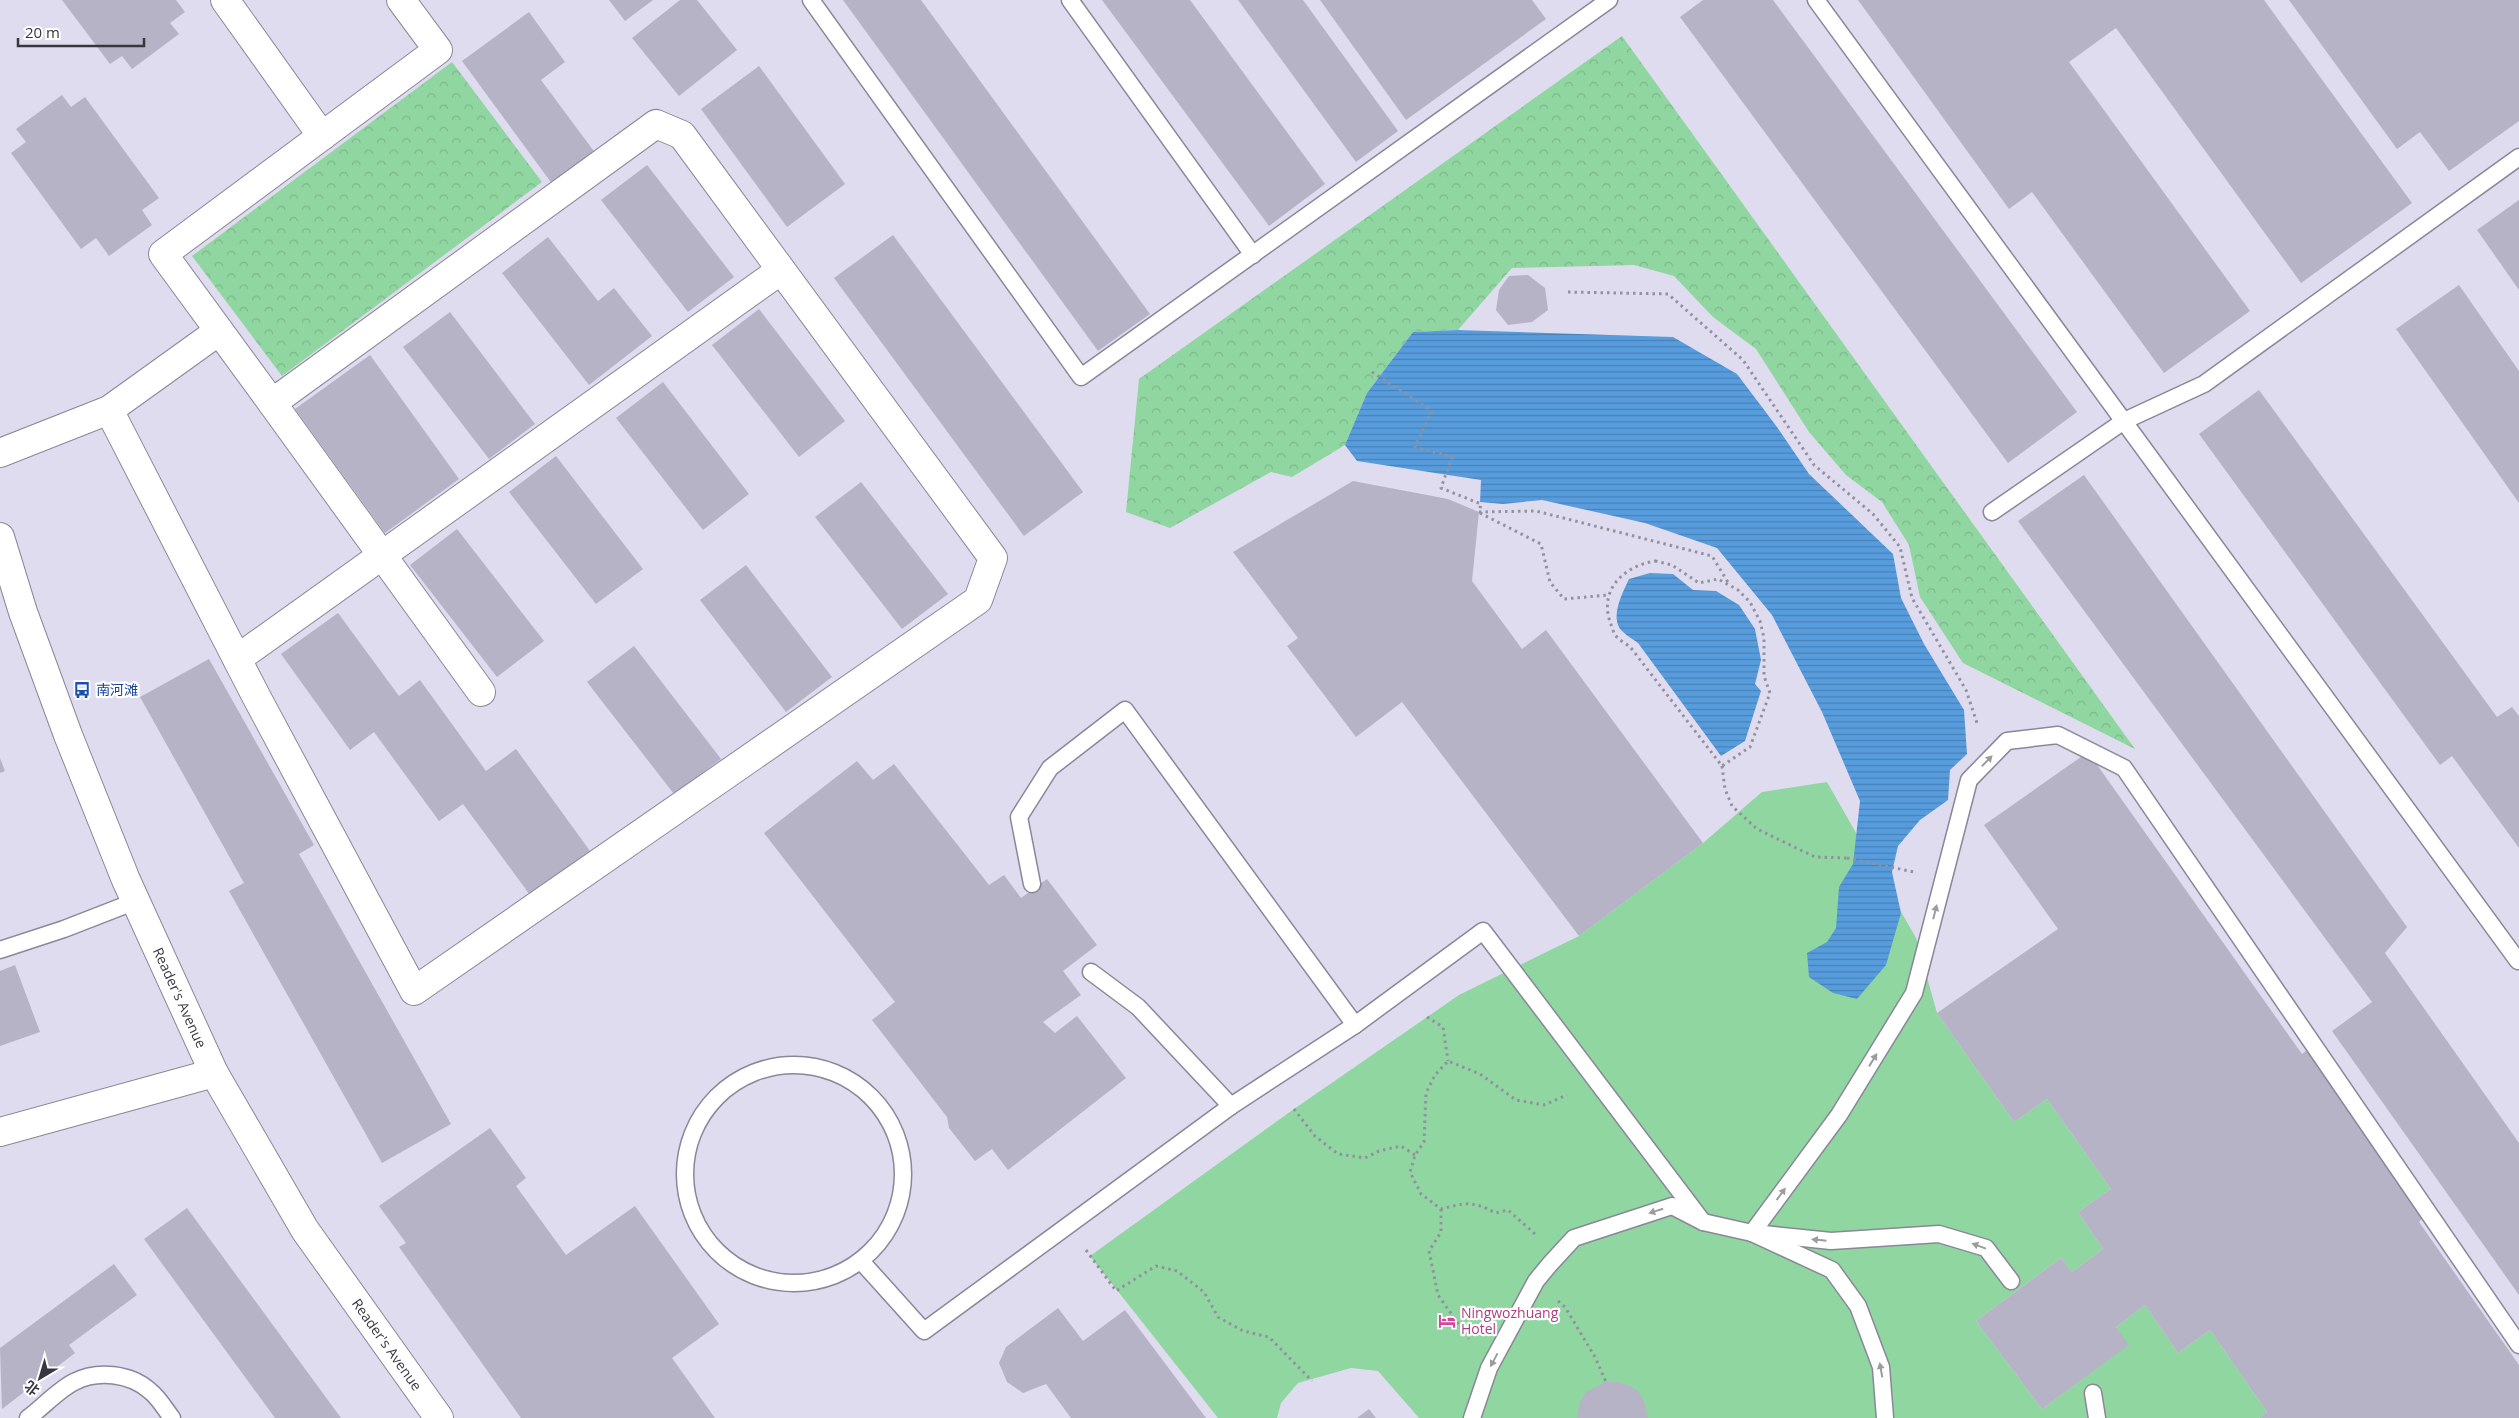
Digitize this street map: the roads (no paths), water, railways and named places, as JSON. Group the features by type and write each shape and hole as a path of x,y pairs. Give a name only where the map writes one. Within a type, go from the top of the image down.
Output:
{"street":[{"path":"225,0 322,136"},
{"path":"401,0 438,50 163,254 481,692"},
{"path":"108,410 237,659 414,991 978,600 993,558 682,135 656,124 272,403"},
{"path":"237,659 781,270"},
{"path":"0,452 108,410 220,330"},
{"name":"Reader's Avenue","path":"0,537 23,612 68,735 136,901 214,1073 305,1230 439,1418"},
{"path":"0,1132 214,1073"}],"lane":[{"path":"811,0 1081,377 1609,0"},
{"path":"1070,0 1252,255"},
{"path":"1816,0 2518,961"},
{"path":"1992,512 2124,421 2204,384 2519,157"},
{"path":"1032,884 1019,817 1050,768 1125,710 1355,1025"},
{"path":"1752,1233 1839,1115 1914,993 1969,780 2007,740 2058,735 2124,768 2519,1345"},
{"path":"0,950 64,929 136,901"},
{"path":"861,1261 924,1331 1231,1106 1355,1025 1484,931 1703,1222"},
{"path":"1091,972 1138,1007 1231,1106"},
{"path":"781,1064 816,1066 849,1079 877,1102 896,1132 904,1167 900,1203 886,1235 861,1261 828,1278 792,1284 756,1277 724,1258 700,1230 686,1196 685,1160 695,1125 716,1095 746,1075 781,1064"},
{"path":"1472,1418 1490,1368 1536,1281 1574,1238 1672,1206 1703,1222 1752,1233 1831,1241 1939,1234 1986,1248 2011,1281"},
{"path":"1752,1233 1832,1270 1858,1306 1881,1367 1885,1418"},
{"path":"28,1418 73,1382 92,1375 113,1375 132,1380 150,1390 172,1418"},
{"path":"2093,1393 2097,1418"}],"water":[{"path":"1458,330 1673,337 1737,374 1809,474 1893,554 1901,598 1924,644 1964,710 1967,754 1950,770 1948,800 1920,820 1898,846 1892,872 1901,913 1886,965 1857,999 1833,993 1809,977 1807,953 1827,942 1836,928 1839,887 1853,864 1860,801 1822,712 1772,615 1717,548 1645,523 1542,500 1503,504 1480,502 1481,480 1357,461 1345,445 1367,393 1413,332"},
{"path":"1650,573 1673,574 1693,590 1716,591 1739,605 1755,629 1761,660 1755,684 1761,691 1745,741 1721,756 1638,643 1618,626 1618,605 1629,579"}],"place":[{"name":"南河滩","path":"82,690"},
{"name":"Ningwozhuang Hotel","path":"1447,1321"}]}
